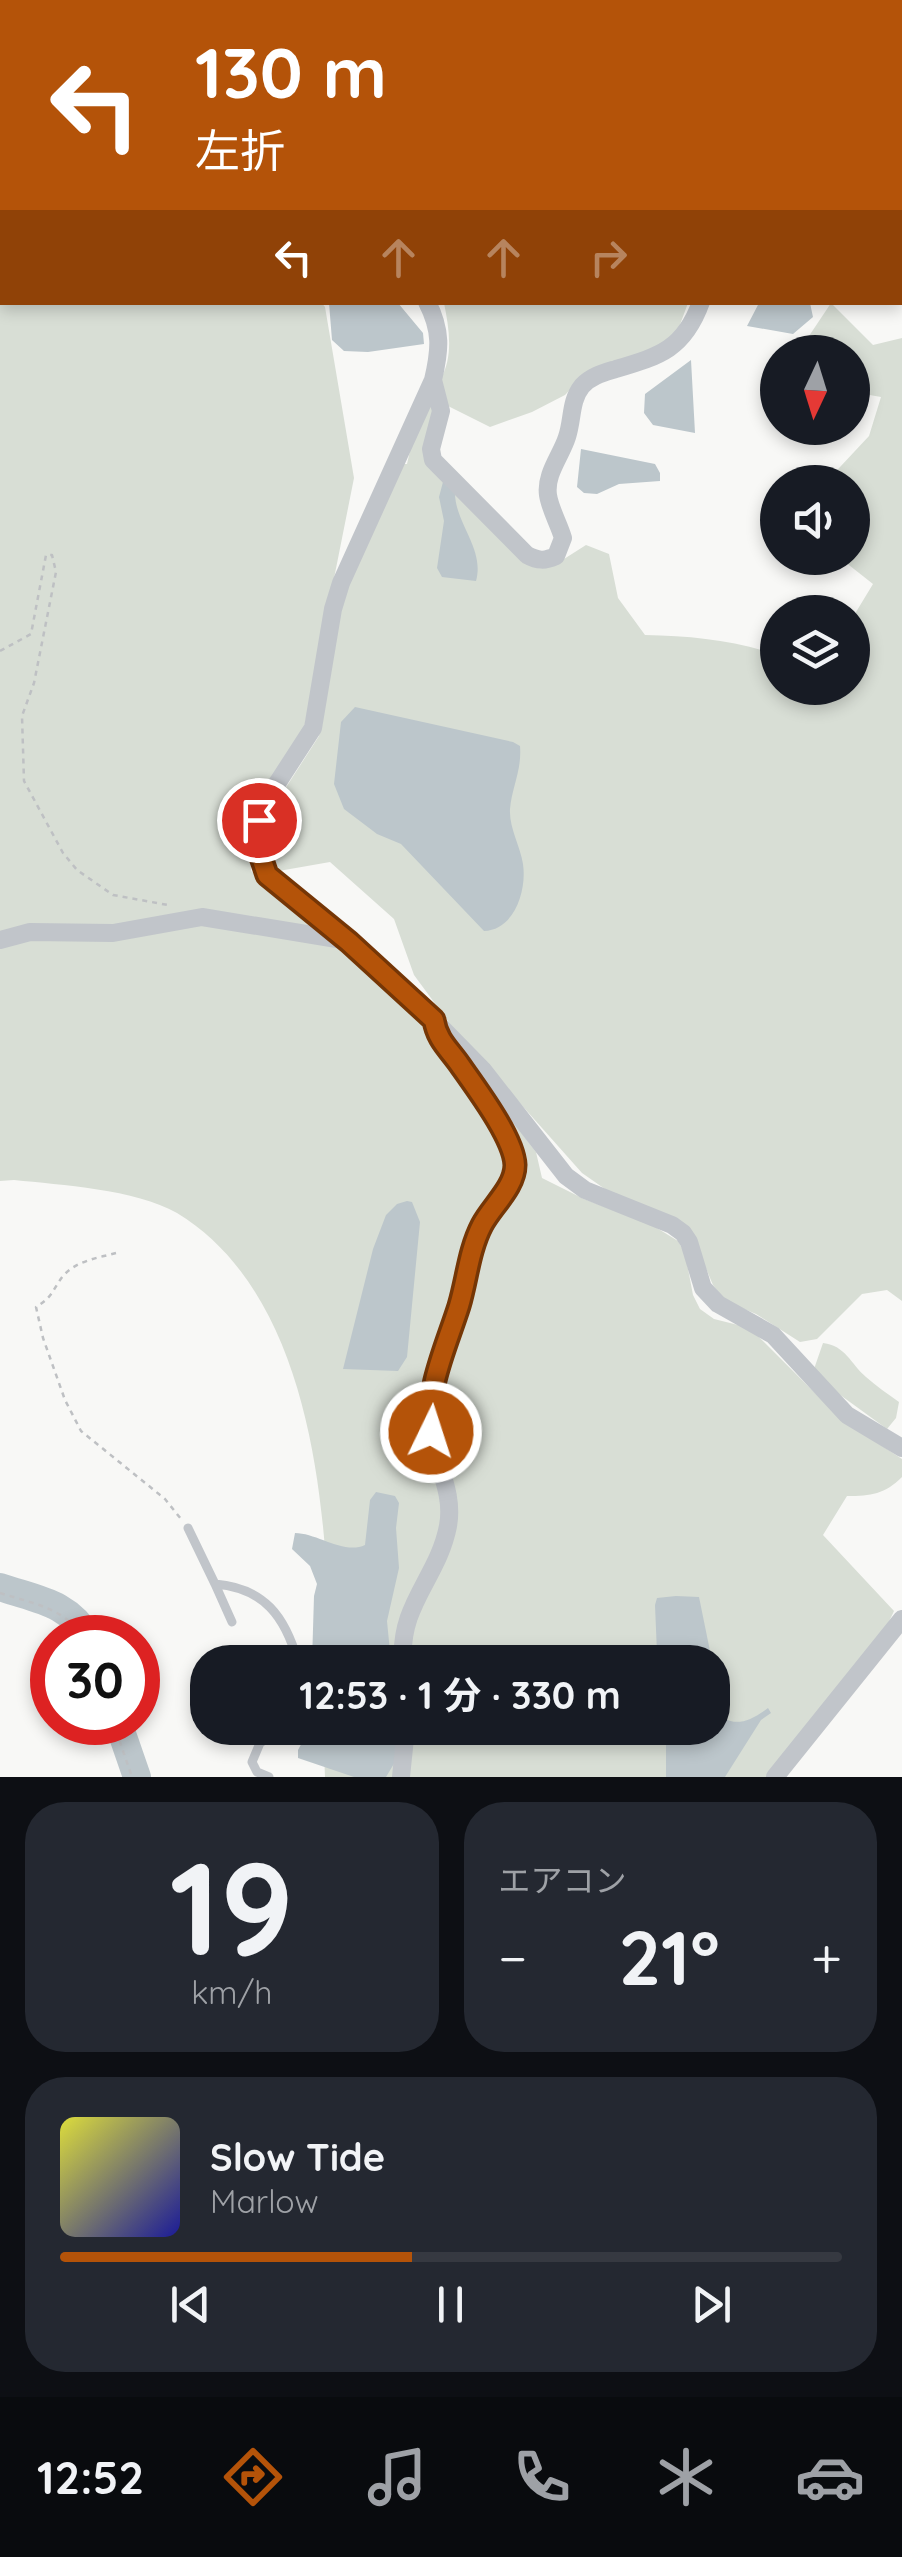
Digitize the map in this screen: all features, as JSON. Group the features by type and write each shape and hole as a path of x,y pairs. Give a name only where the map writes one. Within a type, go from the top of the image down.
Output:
{"street":[{"path":"428,305 435,318 441,347 433,380 340,582 313,728 267,799 256,842 267,875 349,942 434,1020 483,1070 566,1176 585,1190 684,1233 703,1288 718,1304 772,1335 848,1415 902,1448"},
{"path":"433,380 442,411 430,449 432,460 528,556 549,559 556,556 563,538 548,488 568,435 574,398 598,374 658,357 672,347 690,327 700,305"},
{"path":"0,940 30,932 112,933 202,917 349,942"},
{"path":"405,1645 408,1614 448,1523 449,1492 430,1420 438,1366 481,1228 515,1172 508,1140 460,1064 436,1036 434,1020"},
{"path":"775,1777 902,1619"},
{"path":"401,1777 404,1745"}],"lane":[{"path":"188,1528 232,1622"},
{"path":"214,1584 238,1586 256,1593 293,1645"},
{"path":"259,1745 252,1762 256,1772 269,1777"}],"path":[{"path":"0,651 31,634 46,554 52,555 56,572 34,683 22,716 24,781 63,853 77,870 113,895 167,905"},
{"path":"116,1253 73,1266 51,1298 36,1307 43,1338 65,1400 82,1432 165,1500 188,1528"},
{"path":"0,1593 64,1615"},
{"path":"120,1745 132,1777"}],"shaded area":[{"path":"0,305 323,305 354,478 304,729 252,819 251,871 344,949 478,1077 536,1152 542,1178 652,1225 678,1241 700,1309 714,1319 750,1328 841,1419 902,1459 902,1477 877,1493 847,1496 823,1535 894,1611 883,1634 767,1777 325,1777 324,1745 730,1745 730,1645 324,1645 327,1579 317,1479 307,1427 293,1375 274,1327 249,1282 217,1244 160,1205 97,1189 0,1181"},
{"path":"329,305 400,305 423,333 424,344 368,352 344,351 332,340"},
{"path":"444,305 687,305 678,330 665,343 586,373 565,395 490,427 448,406 440,380 449,352"},
{"path":"758,305 810,305 813,317 793,334 747,326"},
{"path":"833,305 863,335 810,335"},
{"path":"902,338 902,1301 887,1290 862,1294 817,1339 800,1342 756,1314 725,1301 713,1285 691,1233 615,1196 582,1173 453,1028 414,975 394,919 330,862 273,872 266,843 274,806 319,736 342,597 401,464 407,464 412,442 432,397 436,407 426,447 524,558 564,559 586,545 609,554 618,598 645,635 712,640 760,650 760,705 870,705 870,595 866,595 873,584 862,575 870,575 870,465 842,465 861,445 870,445 881,397 870,395 870,342 873,345"},
{"path":"691,360 695,433 653,425 644,413 645,394"},
{"path":"581,449 655,464 660,481 619,484 597,494 584,493 577,487"},
{"path":"443,482 455,493 477,558 476,581 442,577 437,568 444,521 439,497"},
{"path":"355,707 520,746 510,809 523,864 523,886 516,907 503,924 484,931 401,844 377,834 344,809 334,784 341,722"},
{"path":"412,1202 420,1222 407,1357 398,1371 343,1369 373,1249 386,1215 397,1204"},
{"path":"823,1343 842,1351 866,1377 899,1402 896,1418 887,1429 832,1389 814,1369"},
{"path":"376,1492 395,1496 399,1503 399,1568 387,1621 389,1645 313,1645 317,1584 310,1566 292,1549 295,1533 339,1546 365,1545 370,1500"},
{"path":"699,1597 709,1645 657,1645 657,1598"},
{"path":"768,1708 771,1713 761,1720 725,1777 666,1777 666,1745 730,1745 730,1720 746,1720"},
{"path":"301,1745 396,1745 395,1762 386,1777 354,1777 298,1758"}],"waterway":[{"path":"0,1587 39,1599 70,1615"},
{"path":"126,1745 137,1777"}],"route":[{"path":"259,820 256,842 267,875 349,942 434,1020 436,1036 460,1064 508,1140 514,1157 511,1184 481,1228 438,1366 430,1407 431,1432"}]}
